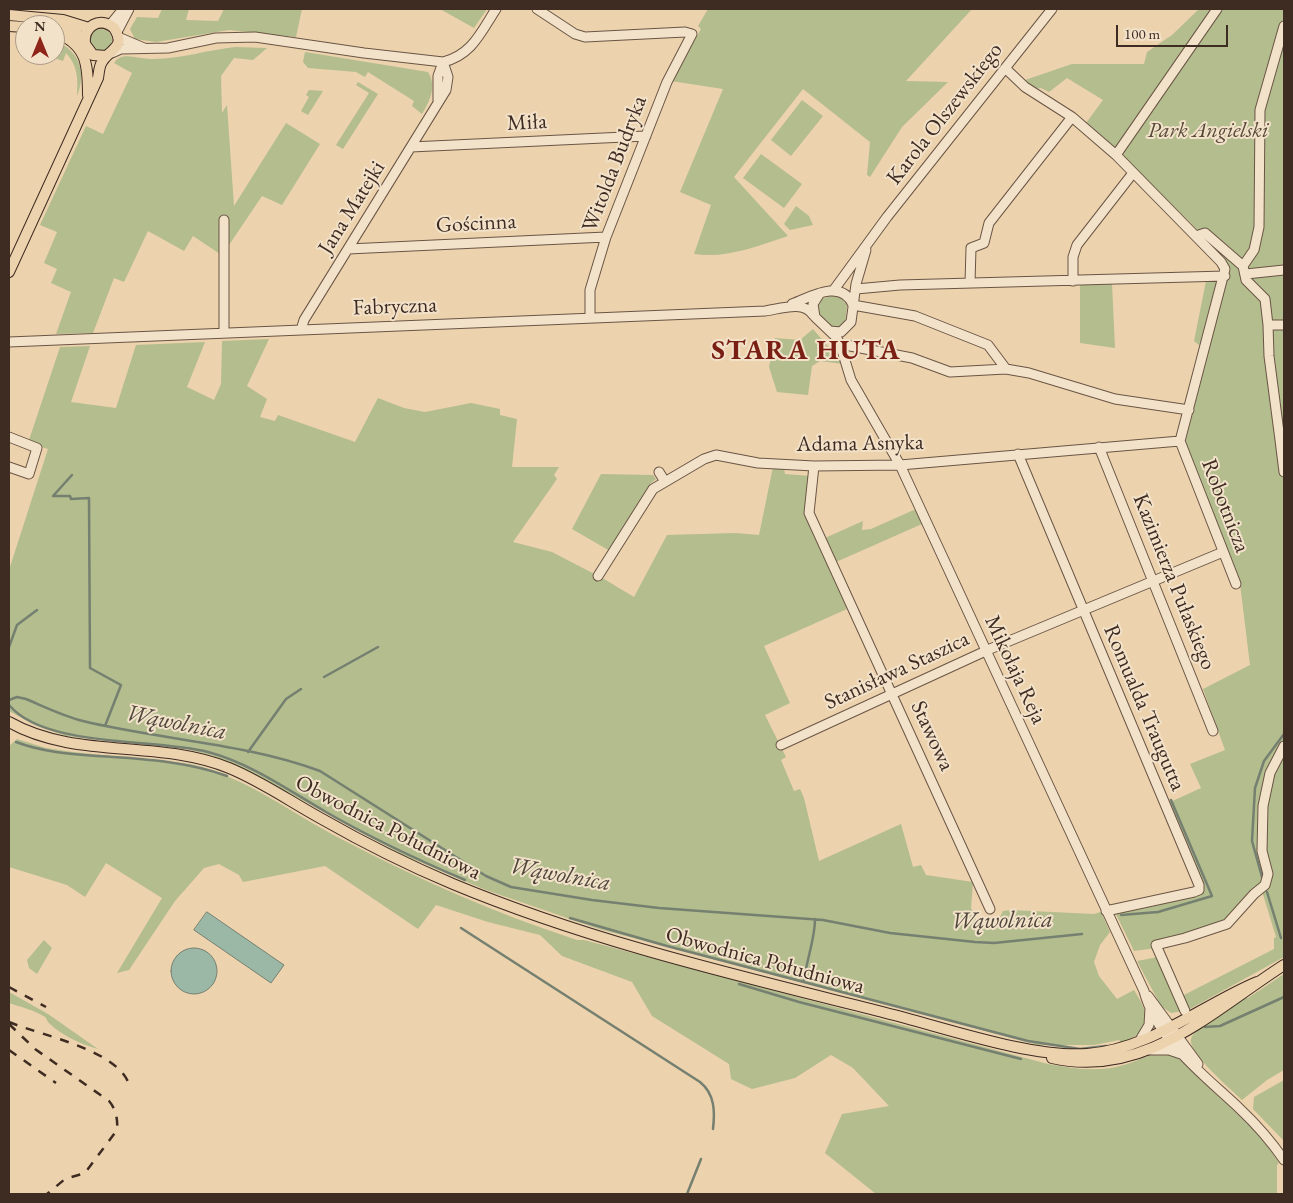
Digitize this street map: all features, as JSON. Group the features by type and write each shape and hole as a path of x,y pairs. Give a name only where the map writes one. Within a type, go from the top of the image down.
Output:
{"main road":[{"path":"9,15 62,20 89,28"},
{"path":"9,272 88,96 109,54 118,43 115,31 99,22 89,28 84,39 86,48 94,55 109,54"},
{"path":"65,31 74,32 84,39"},
{"path":"65,36 71,40 85,58 88,69 88,96"},
{"path":"88,96 94,55"},
{"name":"Obwodnica Południowa","path":"10,726 75,743 175,754 210,761 251,779 356,838 408,864 526,913 608,939 1013,1046"},
{"path":"1013,1046 1038,1054 1086,1063 1112,1061 1145,1051 1174,1037 1284,965"},
{"path":"1013,1046 1070,1054 1086,1054 1116,1049 1168,1027 1226,995 1258,982"}],"street":[{"path":"115,31 123,9"},
{"path":"115,31 129,9"},
{"path":"109,54 121,49 168,48 216,38 255,37 364,54 444,62 455,59 471,47 496,9"},
{"name":"Witolda Budryka","path":"537,9 575,34 584,37 689,32 692,37 667,82 606,237 590,290 590,318"},
{"name":"Karola Olszewskiego","path":"833,291 1052,9"},
{"path":"1116,155 1217,9"},
{"path":"1244,270 1254,250 1260,216 1258,203 1258,120 1264,91 1284,26"},
{"path":"115,31 146,49"},
{"name":"Jana Matejki","path":"301,330 304,320 437,106 440,91 438,76 444,62"},
{"path":"1006,68 1025,87 1072,117 1116,155 1221,262 1225,269 1225,276 1180,441"},
{"path":"970,283 971,248 984,244 989,223 1072,117"},
{"name":"Miła","path":"411,148 646,136"},
{"path":"1073,281 1073,257 1077,245 1133,173"},
{"path":"224,220 224,333"},
{"path":"1196,236 1205,233 1244,270 1249,283 1265,299 1268,325 1268,356 1282,440 1284,472"},
{"name":"Gościnna","path":"348,249 606,237"},
{"name":"Karola Olszewskiego","path":"853,305 869,243"},
{"path":"1244,270 1284,270"},
{"path":"856,289 900,284 1225,276"},
{"path":"1006,369 988,345 915,316 853,305 844,294 833,291 820,293 813,304 814,317 845,345 912,358 950,372 1006,369 1029,373 1115,399 1189,410"},
{"name":"Fabryczna","path":"783,308 820,293"},
{"path":"845,345 853,305"},
{"name":"Fabryczna","path":"9,342 765,311 806,307 814,317"},
{"path":"828,330 841,332 851,322"},
{"path":"1268,325 1284,325"},
{"name":"Mikołaja Reja","path":"845,345 848,367 857,391 900,465 1144,991 1150,1008 1168,1027"},
{"path":"9,437 37,448 28,474 9,467"},
{"name":"Adama Asnyka","path":"598,576 653,489 664,480 704,459 716,455 758,463 814,466 900,465 1180,441"},
{"name":"Robotnicza","path":"1180,441 1236,584"},
{"name":"Kazimierza Pułaskiego","path":"1100,447 1213,731"},
{"name":"Romualda Traugutta","path":"1018,454 1199,885 1198,890 1194,892 1106,911"},
{"name":"Stawowa","path":"814,466 809,513 990,909"},
{"path":"659,472 664,480"},
{"name":"Stanisława Staszica","path":"780,745 986,651 1223,552"},
{"path":"1185,1011 1156,945 1186,938 1227,924 1268,880 1262,851 1264,798 1270,774 1284,746"},
{"name":"Mikołaja Reja","path":"1144,991 1174,1037 1181,1054 1259,1128 1284,1160"},
{"path":"1140,1040 1149,1025 1150,1008"},
{"name":"Mikołaja Reja","path":"1174,1037 1213,1084"},
{"path":"1145,1051 1164,1049 1181,1054"}],"green space":[{"path":"162,9 189,9 186,20 218,21 224,9 302,9 296,37 229,30 156,42 135,39 130,29 137,17 158,18"},
{"path":"440,9 487,9 474,28"},
{"path":"708,9 972,9 906,81 948,82 902,127 870,177 867,175 870,142 803,89 734,177 788,236 742,251 706,255 694,254 711,205 680,192 723,89 671,81 701,29 698,26"},
{"name":"Park Angielski","path":"1199,9 1284,9 1284,957 1188,1010 1182,996 1274,949 1274,938 1276,937 1262,891 1239,917 1164,947 1134,951 1112,906 1190,890 1197,886 1166,804 1201,788 1190,764 1225,750 1203,689 1250,665 1240,584 1185,443 1230,267 1190,222 1086,123 1103,100 1067,78 1049,92 1041,88 1033,89 1025,80 1072,64 1144,64 1147,52 1172,35"},
{"path":"101,29 111,36 112,40 105,50 101,51 91,44 90,40 97,30"},
{"path":"65,46 75,56 81,70 80,87 77,96 76,73 73,63 66,53 65,56"},
{"path":"235,47 267,48 253,60 234,58 221,76 222,113 227,105 234,206 286,123 320,144 282,205 262,196 229,245 220,254 193,236 184,251 148,231 124,282 114,278 93,333 56,334 71,292 51,283 57,269 44,263 57,232 40,225 86,126 103,134 132,73 114,63 117,59 126,56 163,59"},
{"path":"305,52 428,72 432,83 430,99 422,114 412,106 414,101 368,72 365,77 356,72 308,68 303,62"},
{"path":"358,82 378,94 343,149 336,145 369,93 356,85"},
{"path":"309,90 323,91 308,115 301,111 309,97 306,95"},
{"path":"802,100 823,116 791,156 771,140"},
{"path":"761,154 802,184 784,208 743,178"},
{"path":"796,206 809,216 813,225 790,230 784,224"},
{"path":"1206,281 1218,282 1204,342 1199,345 1194,341"},
{"path":"1080,282 1112,284 1115,348 1080,343"},
{"path":"833,295 841,297 847,306 845,324 836,328 825,320 817,308 822,299"},
{"path":"813,329 843,364 820,361 812,366 808,395 777,392 769,367 775,338 800,340"},
{"path":"269,339 247,386 267,399 260,417 275,421 278,415 355,442 378,398 404,408 425,412 471,403 500,409 500,415 517,419 512,467 559,467 554,475 557,479 513,542 552,552 634,597 667,535 735,533 759,535 773,467 784,468 785,474 811,476 807,510 804,514 847,609 764,646 790,703 765,715 786,757 781,760 794,791 800,789 804,798 819,861 901,824 913,867 921,865 926,875 973,882 971,908 976,919 987,922 1000,917 1003,911 1010,910 1094,914 1101,912 1110,932 1100,945 1094,962 1099,976 1117,999 1134,990 1140,999 1146,1015 1144,1028 1121,1043 1119,1040 1094,1045 1038,1045 599,929 486,890 401,854 243,768 213,756 187,749 66,736 35,725 9,711 9,570 48,449 28,443 60,347 90,346 71,402 116,408 136,345 205,342 187,387 214,400 221,384 222,341"},
{"path":"601,474 653,475 656,479 651,483 610,551 572,529"},
{"path":"916,509 922,524 836,562 825,538 863,521 862,530 871,529"},
{"path":"17,739 46,748 191,764 212,770 251,787 324,830 429,882 517,919 577,940 584,940 1048,1064 1078,1069 1097,1069 1117,1067 1160,1053 1174,1056 1186,1064 1246,1121 1272,1151 1279,1163 1277,1165 1277,1194 876,1194 825,1153 842,1114 889,1106 853,1068 831,1055 795,1078 752,1089 731,1079 729,1064 652,1016 632,982 562,956 540,935 488,922 436,905 418,929 325,866 243,882 239,875 219,864 204,868 175,901 129,970 117,973 162,898 106,863 85,897 67,885 9,867 9,746"},
{"path":"44,940 52,948 37,974 29,968 27,960"},
{"path":"1158,957 1183,1011 1171,1013 1161,1006 1137,961"},
{"path":"1284,974 1284,1070 1267,1080 1242,1100 1203,1062 1196,1053 1191,1039 1199,1029 1214,1017 1242,998 1248,998"},
{"path":"9,992 48,1014 98,1049 66,1036 54,1028 45,1017 9,1003"},
{"path":"1284,1080 1284,1141 1253,1109 1254,1097"}],"shaded area":[{"path":"207,912 284,965 271,983 194,930"},
{"path":"199,948 211,954 216,962 216,980 211,988 203,993 189,994 177,988 172,980 171,966 177,954 185,949"}],"waterway":[{"path":"72,475 53,496 70,496 71,499 89,498 90,668 121,685 105,726"},
{"path":"9,647 17,625 37,610"},
{"path":"324,677 378,647"},
{"path":"248,752 286,699 301,689"},
{"name":"Wąwolnica","path":"9,700 17,697 26,699 83,721 262,754 320,771 486,876 511,887 659,908 823,920 890,933 975,942 994,943 1082,934"},
{"path":"9,705 26,719 48,729 101,739 185,748 224,757 254,770 377,840 465,880"},
{"path":"1262,877 1252,841 1255,788 1264,761 1284,734"},
{"path":"16,742 57,752 179,764 227,776"},
{"path":"1121,915 1158,912 1212,896 1171,800"},
{"path":"1267,892 1281,938"},
{"path":"570,918 667,946 1028,1041 1080,1049 1106,1046"},
{"path":"804,981 814,935 815,919"},
{"path":"461,928 700,1082 709,1092 713,1104 713,1129"},
{"path":"739,984 799,1002 1021,1059"},
{"path":"1205,1027 1220,1026 1284,997"},
{"path":"687,1194 701,1159"}],"railway":[{"path":"9,987 46,1007"},
{"path":"9,1022 94,1053 121,1072 129,1084"},
{"path":"9,1024 35,1049 109,1101 116,1115 117,1130 85,1173 65,1179 47,1194"},
{"path":"9,1050 56,1083"}],"district":[{"name":"STARA HUTA","path":"806,351"}]}
